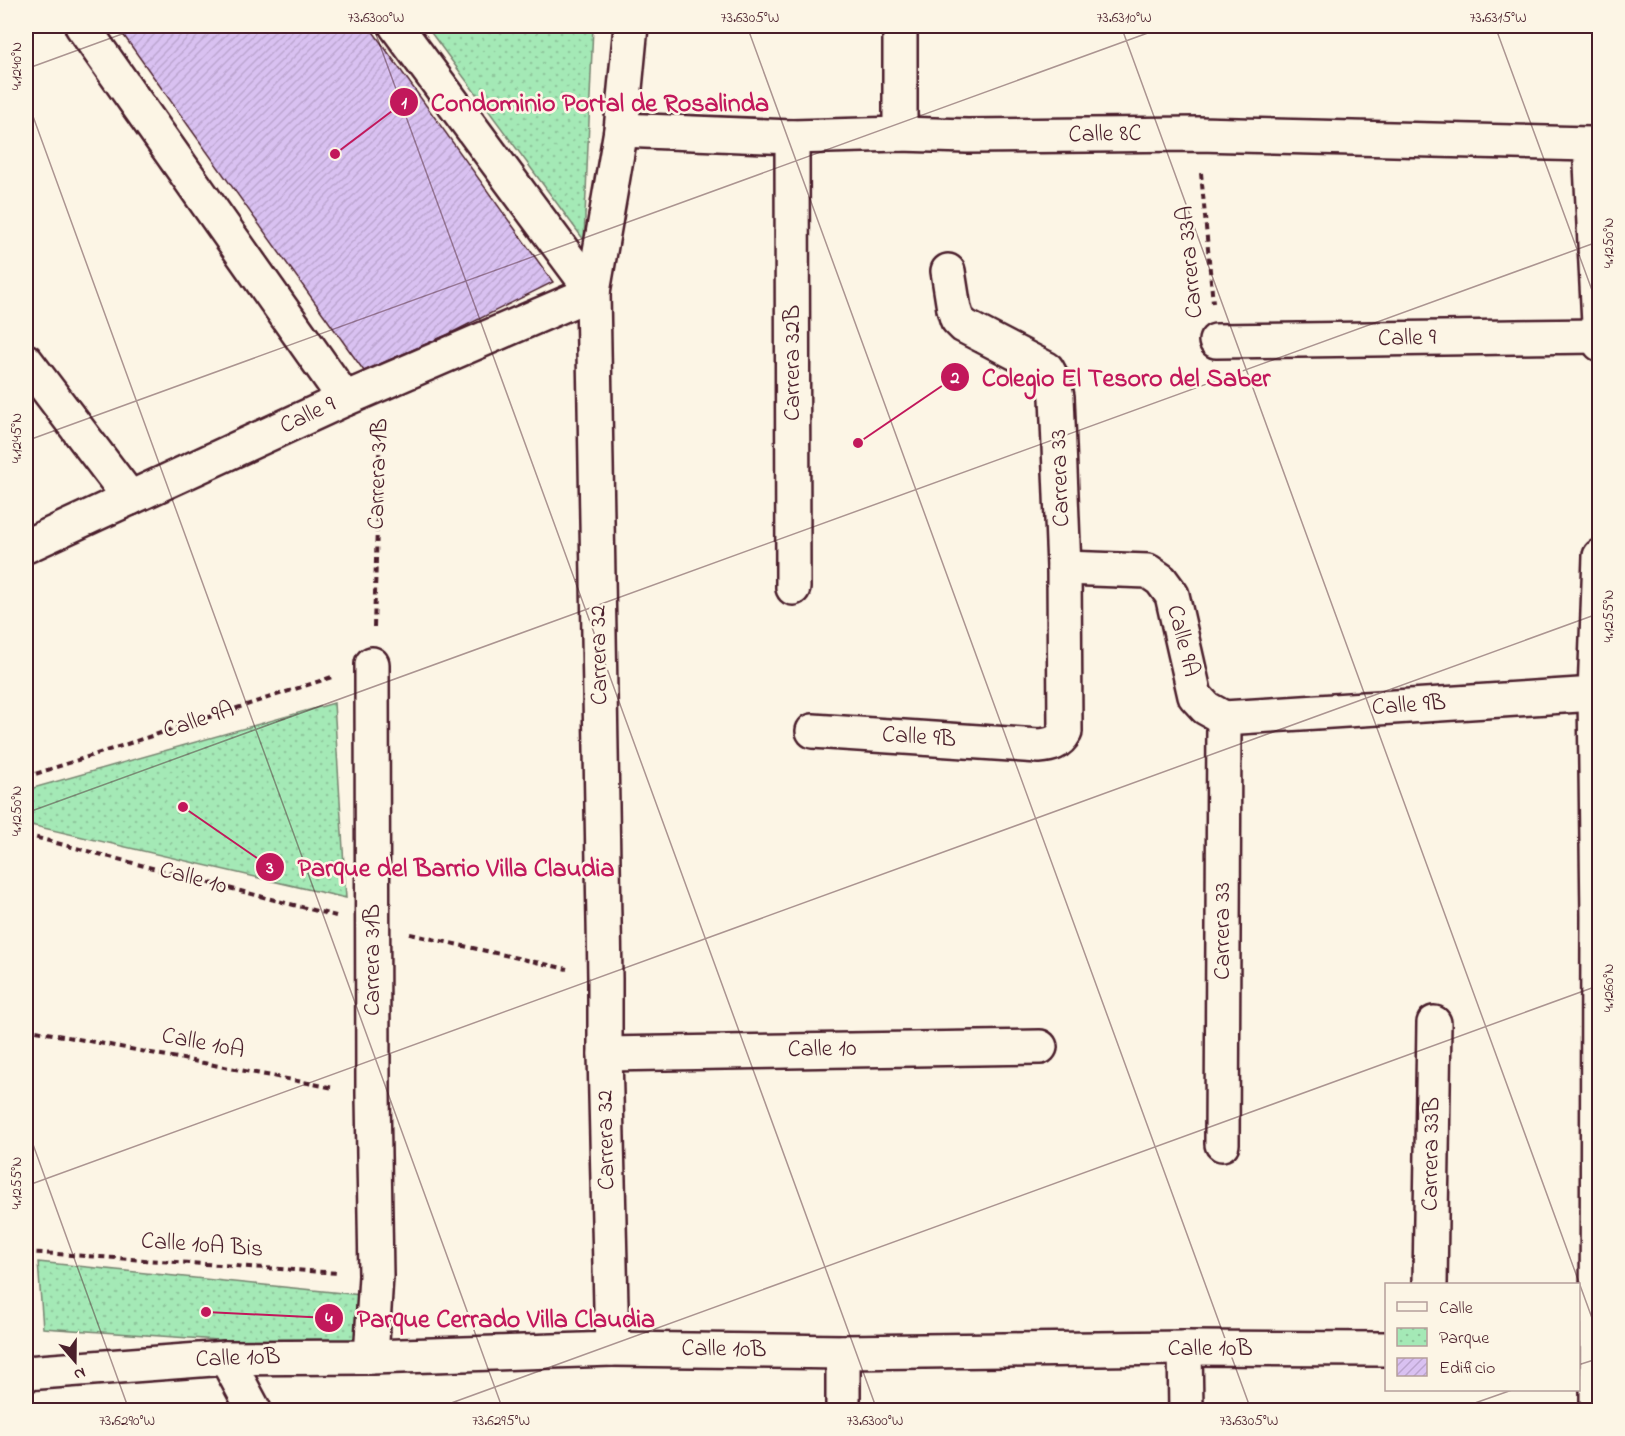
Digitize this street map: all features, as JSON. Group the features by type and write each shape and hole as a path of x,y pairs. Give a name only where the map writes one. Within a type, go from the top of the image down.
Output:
{"street":[{"name":"Carrera 31B","path":"82,26 345,399"},
{"path":"396,26 593,292"},
{"path":"593,292 621,130 631,26"},
{"path":"900,26 900,134"},
{"name":"Calle 8C","path":"621,130 792,137 900,134 967,136 1198,134 1590,144 1599,340"},
{"name":"Carrera 32B","path":"792,137 793,588"},
{"name":"Carrera 33","path":"948,271 957,319 964,326 1047,369 1058,397 1064,568 1065,732 1060,740"},
{"name":"Calle 9","path":"26,546 382,382 593,292"},
{"name":"Carrera 32","path":"593,292 612,1349"},
{"name":"Calle 9","path":"1216,341 1599,340"},
{"path":"26,361 130,498"},
{"path":"1598,1408 1587,1350 1599,916 1595,694 1599,556"},
{"name":"Calle 9A","path":"1064,568 1148,571 1161,579 1172,595 1196,696 1206,708 1224,718"},
{"name":"Carrera 31B","path":"371,1357 376,1276 373,1095 372,664"},
{"name":"Calle 9B","path":"1224,718 1595,694"},
{"name":"Carrera 33","path":"1222,1144 1224,718"},
{"name":"Calle 9B","path":"813,731 1039,746 1050,745 1060,740"},
{"name":"Carrera 33B","path":"1430,1283 1434,1023"},
{"name":"Calle 10","path":"605,1054 1040,1047"},
{"path":"1185,1348 1186,1410"},
{"name":"Calle 10B","path":"26,1373 226,1358 371,1357 612,1349 843,1352 1185,1348 1385,1349"},
{"path":"843,1352 843,1410"},
{"path":"226,1358 254,1410"}],"path":[{"name":"Carrera 33A","path":"1198,134 1216,341"},
{"name":"Carrera 31B","path":"372,664 382,382"},
{"name":"Calle 9A","path":"26,777 372,664"},
{"name":"Calle 10","path":"26,835 373,926 605,978"},
{"name":"Calle 10A","path":"26,1029 373,1095"},
{"name":"Calle 10A Bis","path":"26,1252 376,1276"}],"green space":[{"path":"426,26 593,26 584,240"},
{"path":"334,703 346,898 26,824 26,790"},
{"path":"38,1262 371,1296 366,1350 43,1328"}],"building":[{"path":"117,26 369,26 553,282 449,334 364,371"}],"place":[{"name":"Condominio Portal de Rosalinda","path":"335,154"},
{"name":"Colegio El Tesoro del Saber","path":"858,443"},
{"name":"Parque del Barrio Villa Claudia","path":"183,807"},
{"name":"Parque Cerrado Villa Claudia","path":"206,1312"}]}
